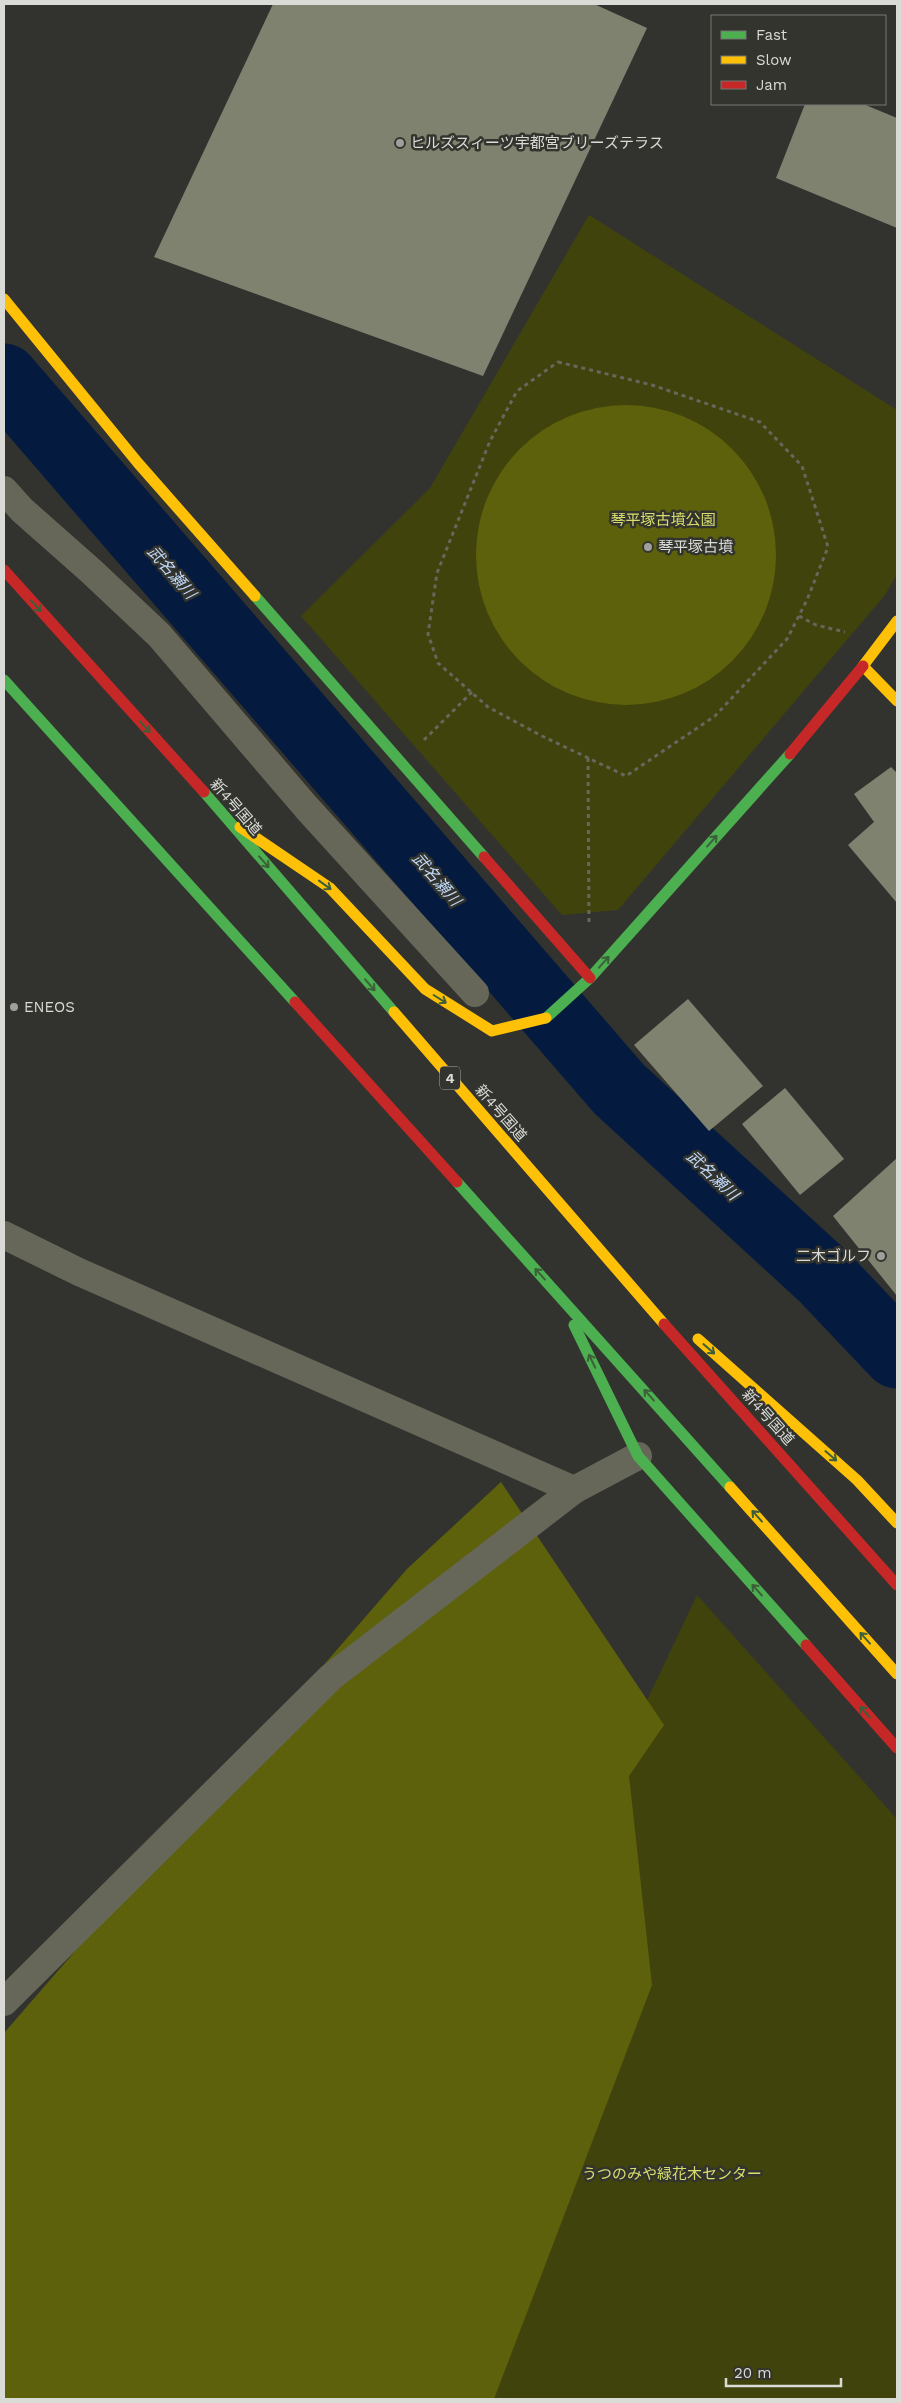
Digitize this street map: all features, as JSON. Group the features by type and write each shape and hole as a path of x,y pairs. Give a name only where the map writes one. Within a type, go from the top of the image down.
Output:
{"main road":[{"path":"4,299 138,464 590,978"},
{"name":"新4号国道","path":"4,570 227,818 606,1259 897,1585"},
{"path":"227,818 330,888 425,989 492,1031 548,1017 590,978 803,739 897,621"},
{"path":"862,666 897,701"},
{"path":"4,680 559,1295 897,1674"},
{"path":"606,1259 857,1480 897,1523"},
{"path":"559,1295 638,1456 897,1748"}],"street":[{"path":"4,490 22,510 159,635 306,807 475,993"},
{"path":"4,1235 79,1272 574,1490"},
{"path":"4,2002 331,1677 574,1490 638,1456"}],"path":[{"path":"558,362 652,385 760,422 802,466 828,547 808,600 787,640 715,716 707,722 626,776 488,707 472,692 438,663 428,634 436,573 490,442 518,391 558,362"},
{"path":"799,616 816,625 883,640"},
{"path":"400,762 472,692"},
{"path":"588,758 590,978"}],"green space":[{"name":"琴平塚古墳公園","path":"589,215 897,410 897,574 885,595 618,910 562,915 301,616 430,488"},
{"path":"626,405 655,408 683,417 697,423 732,449 758,484 764,498 773,526 776,555 773,584 764,612 758,626 732,661 697,687 683,693 655,702 626,705 597,702 569,693 555,687 520,661 494,626 488,612 479,584 476,555 479,526 488,498 494,484 520,449 555,423 569,417 597,408"},
{"path":"501,1482 664,1725 629,1776 652,1985 494,2399 4,2399 4,2033 407,1569"},
{"name":"うつのみや緑花木センター","path":"697,1595 897,1819 897,2399 316,2399"}],"building":[{"name":"ヒルズスィーツ宇都宮ブリーズテラス","path":"273,4 594,4 647,28 483,376 154,257"},
{"path":"805,105 865,105 897,118 897,228 776,178"},
{"path":"891,767 897,773 897,903 848,845 874,822 854,794"},
{"path":"688,999 763,1086 709,1131 634,1045"},
{"path":"785,1088 844,1159 800,1195 742,1124"},
{"name":"二木ゴルフ","path":"897,1158 897,1296 833,1216"}],"waterway":[{"name":"武名瀬川","path":"4,378 619,1089 823,1276 897,1354"}],"traffic: fast":[{"path":"255,596 484,857"},
{"path":"4,680 295,1002"},
{"path":"546,1018 590,978 790,754"},
{"path":"204,792 394,1012"},
{"path":"457,1182 730,1487"},
{"path":"574,1325 638,1456 806,1645"}],"traffic: slow":[{"path":"4,299 138,463 255,596"},
{"path":"897,621 863,666 897,701"},
{"path":"240,827 330,888 425,989 492,1031 546,1018"},
{"path":"394,1012 664,1324"},
{"path":"698,1339 857,1480 897,1523"},
{"path":"730,1487 897,1674"}],"traffic: jam":[{"path":"4,570 204,792"},
{"path":"790,754 863,666"},
{"path":"484,857 590,978"},
{"path":"295,1002 457,1182"},
{"path":"664,1324 897,1585"},
{"path":"806,1645 897,1748"}],"place":[{"name":"ヒルズスィーツ宇都宮ブリーズテラス","path":"400,143"},
{"name":"琴平塚古墳","path":"648,547"},
{"name":"ENEOS","path":"14,1007"},
{"name":"二木ゴルフ","path":"881,1256"}]}
